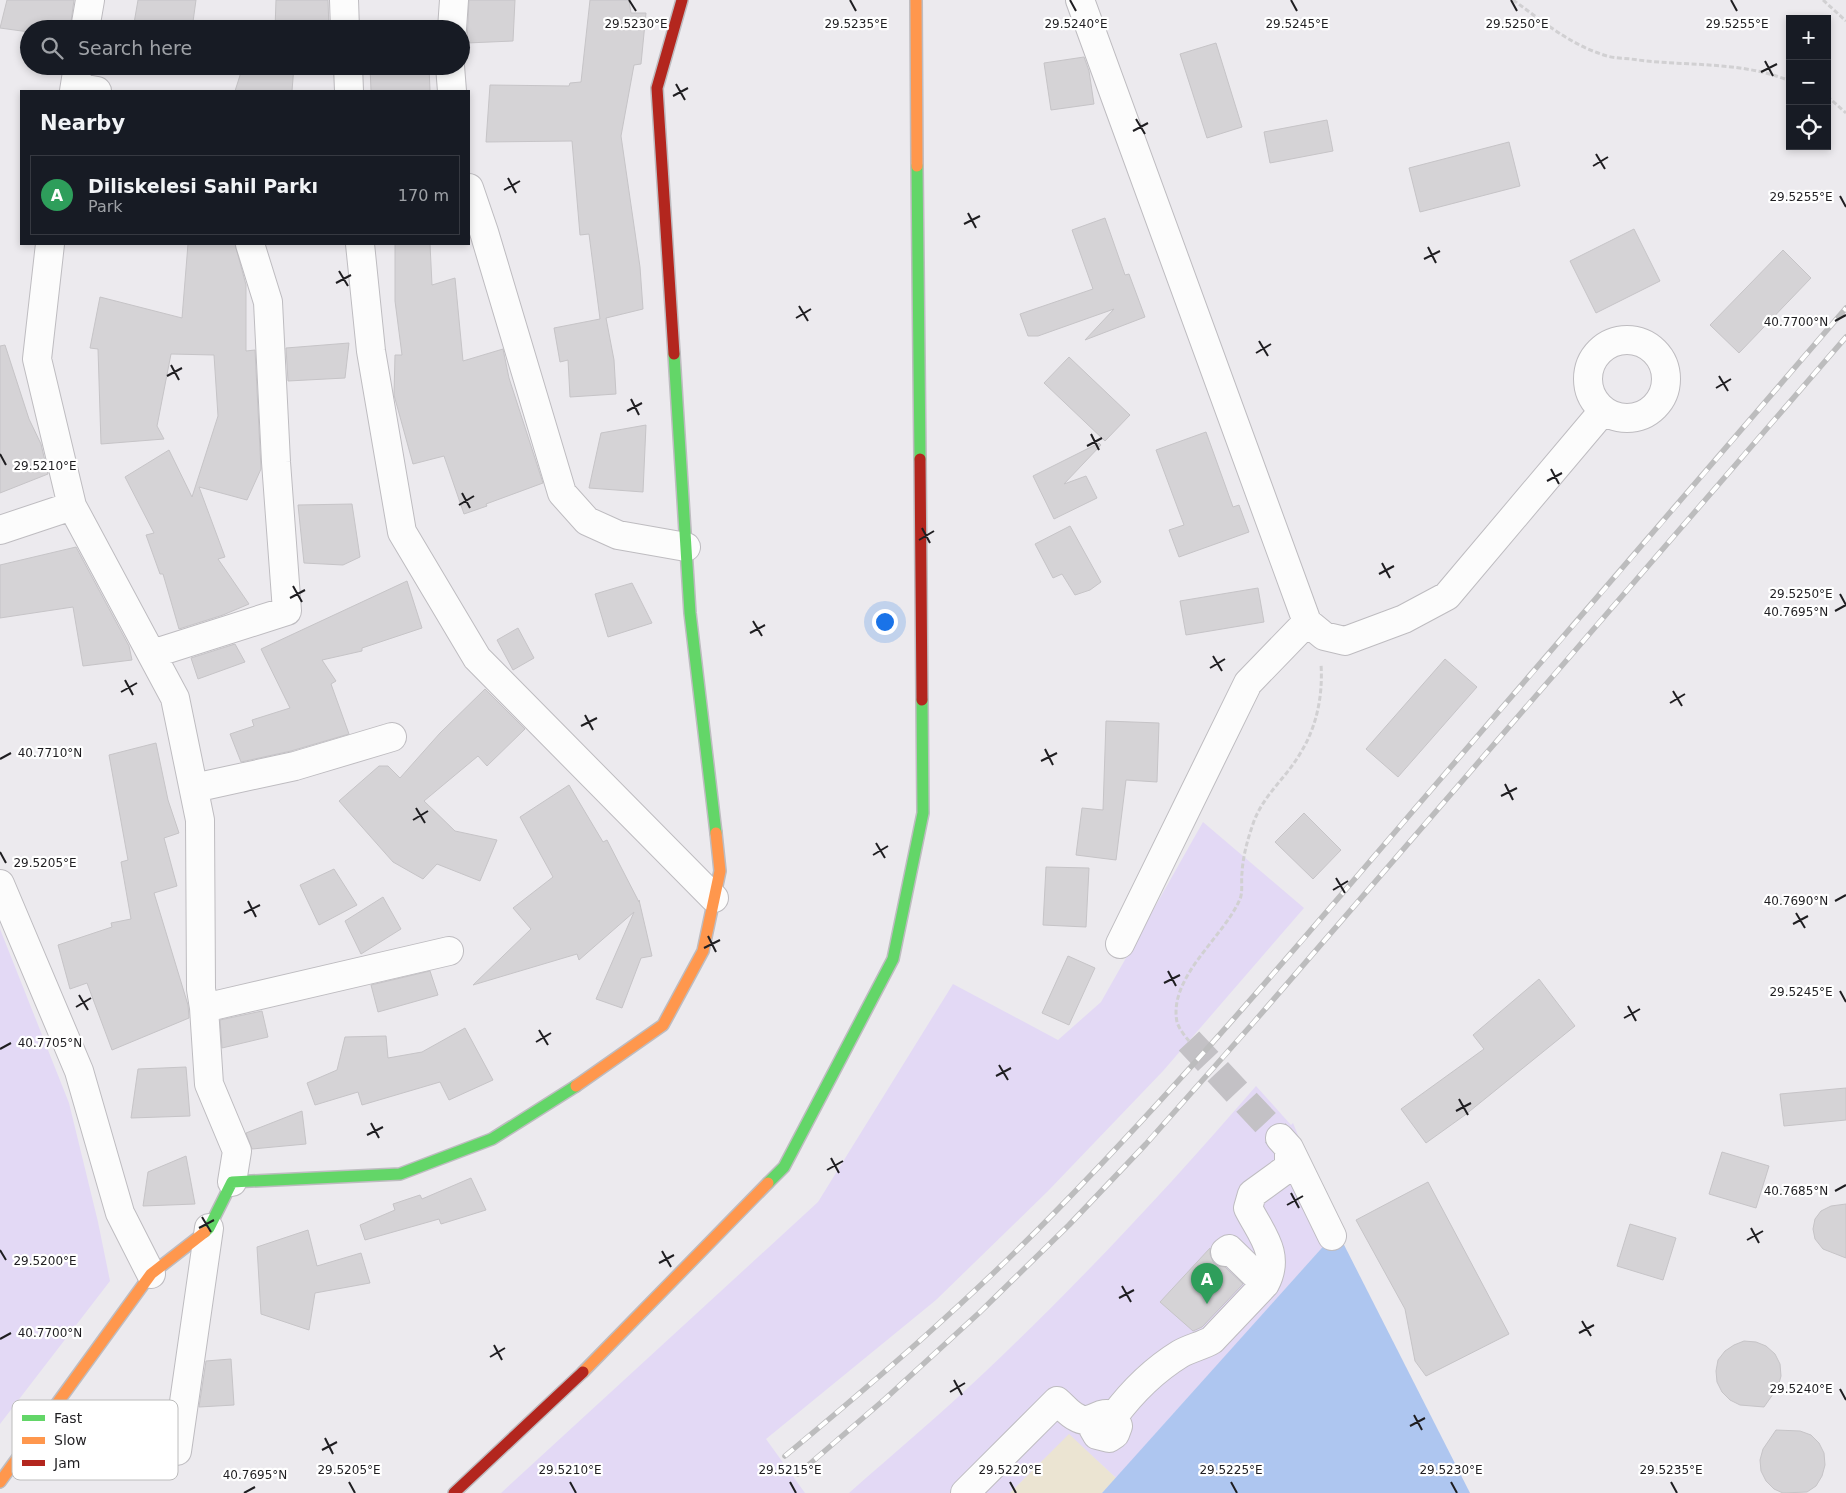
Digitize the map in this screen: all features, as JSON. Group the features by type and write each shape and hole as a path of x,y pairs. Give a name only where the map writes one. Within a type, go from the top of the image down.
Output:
{"street":[{"path":"87,20 90,0"},
{"path":"344,0 345,20"},
{"path":"453,20 454,0"},
{"path":"232,1182 400,1174 492,1139 592,1076 663,1025 703,951 720,871 690,613 657,88 682,0"},
{"path":"454,1493 603,1353 784,1167 893,959 924,813 916,0"},
{"path":"1080,0 1307,622 1324,636 1345,641 1404,619 1447,596 1603,411"},
{"path":"348,75 349,90"},
{"path":"451,75 452,90"},
{"path":"470,191 562,493 587,521 618,534 686,547"},
{"path":"50,245 37,360 72,506 175,698 200,820 201,989 209,1084 237,1151 232,1182 209,1228 178,1444"},
{"path":"152,654 287,611 276,462 268,302 250,245"},
{"path":"360,245 371,351 402,532 477,658 714,898"},
{"path":"0,530 72,506"},
{"path":"1120,944 1248,683 1307,622"},
{"path":"194,788 295,766 392,737"},
{"path":"0,884 79,1071 120,1213 151,1274"},
{"path":"204,1008 449,951"},
{"path":"965,1493 1058,1401 1075,1417 1082,1420 1104,1418 1140,1385 1181,1354 1203,1346 1212,1340 1265,1284 1270,1274 1272,1261 1272,1237 1248,1208 1252,1194 1285,1170 1289,1164 1284,1143 1332,1236"},
{"path":"60,1400 151,1274 209,1228"},
{"path":"1224,1252 1229,1249 1265,1284"},
{"path":"1181,1354 1189,1328"},
{"path":"0,1482 12,1465"}],"path":[{"path":"1513,0 1561,35 1602,55 1646,62 1732,66 1777,75 1786,79"},
{"path":"1823,0 1846,21"},
{"path":"1831,100 1846,113"},
{"path":"1189,1041 1177,1023 1179,996 1188,976 1222,930 1241,898 1245,847 1261,804 1301,752 1313,727 1320,704 1321,662 1307,622"}],"shaded area":[{"path":"1203,822 1304,908 1163,1071 1048,1191 936,1300 766,1439 805,1493 501,1493 818,1202 953,984 1058,1040 1101,1002"},
{"path":"0,929 69,1103 98,1222 110,1281 18,1400 12,1400 12,1408 0,1424"},
{"path":"1256,1086 1291,1125 1293,1123 1337,1231 1116,1478 1069,1435 1010,1493 970,1493 1058,1392 955,1493 849,1493 968,1388 1090,1268 1158,1197"}],"sand":[{"path":"1069,1434 1116,1478 1102,1493 1010,1493"}],"water":[{"path":"1337,1231 1470,1493 1102,1493"}],"building":[{"path":"7,0 74,0 71,20 20,20 20,31 0,28"},
{"path":"138,0 196,0 193,20 135,20"},
{"path":"276,0 328,0 329,20 275,20"},
{"path":"469,0 515,0 513,41 470,43 470,20 468,20"},
{"path":"590,0 629,0 631,13 646,13 641,64 634,65 621,136 640,267 643,309 606,318 614,360 616,394 570,397 568,360 560,362 554,328 600,319 589,234 580,235 572,141 486,142 490,85 569,86 570,83 581,82"},
{"path":"1216,43 1242,127 1207,138 1180,54"},
{"path":"1084,57 1089,71 1094,104 1051,110 1044,63"},
{"path":"240,75 293,75 292,90 235,90"},
{"path":"370,75 429,75 430,90 371,90"},
{"path":"1327,120 1333,151 1270,163 1264,132"},
{"path":"1509,142 1520,186 1420,212 1409,168"},
{"path":"1105,218 1125,275 1129,274 1145,317 1085,340 1114,309 1038,336 1028,336 1020,314 1093,289 1072,230"},
{"path":"1634,229 1660,281 1596,313 1570,261"},
{"path":"188,245 235,245 246,285 246,351 255,350 261,469 247,500 199,487 225,557 218,559 249,604 223,615 179,629 163,574 160,574 146,535 154,533 125,477 169,450 192,497 218,416 214,355 171,354 157,426 164,439 101,444 98,349 90,348 100,297 182,318"},
{"path":"395,245 430,245 432,285 455,278 463,361 503,349 509,378 543,483 464,514 444,456 413,464 394,395 395,355 402,355 395,301"},
{"path":"1783,250 1811,278 1739,353 1710,325"},
{"path":"349,343 345,378 288,381 286,348"},
{"path":"5,345 29,419 41,444 48,474 0,493 0,346"},
{"path":"1069,357 1130,415 1105,441 1044,383"},
{"path":"646,425 643,492 589,488 601,433"},
{"path":"1206,432 1233,507 1239,505 1249,532 1179,557 1169,530 1184,525 1156,450"},
{"path":"1099,443 1101,445 1064,484 1086,476 1097,498 1054,519 1033,476"},
{"path":"352,504 360,557 343,565 304,563 298,505"},
{"path":"1070,526 1101,582 1090,590 1075,595 1062,574 1053,578 1035,544"},
{"path":"76,547 129,646 132,660 83,666 73,607 0,618 0,565"},
{"path":"407,581 422,628 362,648 362,651 322,660 336,681 331,684 349,734 291,751 241,762 230,734 254,726 252,720 290,708 261,649"},
{"path":"632,583 652,623 608,637 595,594"},
{"path":"1258,588 1264,622 1186,635 1180,601"},
{"path":"518,628 534,658 513,670 497,640"},
{"path":"235,644 245,662 198,679 191,658"},
{"path":"1445,659 1477,687 1398,777 1366,749"},
{"path":"485,689 525,729 487,766 478,756 424,801 455,831 497,840 480,881 437,864 423,879 393,862 339,801 379,766 388,766 400,778 440,733"},
{"path":"1106,721 1159,723 1157,782 1126,780 1116,860 1076,855 1082,808 1103,810"},
{"path":"156,743 168,800 179,833 164,838 177,886 154,893 188,1005 189,1018 112,1050 87,983 70,989 58,945 112,927 111,923 131,919 121,862 128,860 109,755"},
{"path":"569,785 603,842 607,840 639,902 639,900 652,956 641,958 622,1008 596,999 634,912 579,960 577,954 473,985 531,929 513,908 553,877 520,817"},
{"path":"1304,813 1341,850 1313,879 1275,842"},
{"path":"1046,867 1089,868 1086,927 1043,925"},
{"path":"334,869 357,905 319,925 300,885"},
{"path":"383,897 401,929 361,954 345,921"},
{"path":"1068,956 1095,968 1069,1025 1042,1013"},
{"path":"430,971 438,995 378,1012 371,985"},
{"path":"1539,979 1575,1026 1465,1115 1426,1143 1401,1109 1484,1049 1473,1035"},
{"path":"262,1011 268,1037 222,1048 220,1020"},
{"path":"465,1028 493,1080 449,1100 440,1082 362,1105 358,1092 315,1105 307,1083 337,1070 345,1037 386,1036 388,1058 422,1052"},
{"path":"186,1067 190,1116 131,1118 138,1069"},
{"path":"1846,1088 1846,1120 1784,1126 1780,1094"},
{"path":"302,1111 306,1144 252,1149 246,1133"},
{"path":"1722,1152 1769,1166 1756,1208 1709,1194"},
{"path":"186,1156 195,1204 143,1206 148,1172"},
{"path":"471,1178 486,1210 441,1224 439,1219 365,1240 360,1225 395,1210 393,1204 420,1195 422,1199"},
{"path":"1428,1182 1509,1334 1426,1376 1415,1361 1405,1309 1356,1220"},
{"path":"1846,1204 1846,1258 1823,1249 1815,1239 1813,1229 1815,1219 1821,1211 1831,1206"},
{"path":"1630,1224 1676,1238 1663,1280 1617,1266"},
{"path":"308,1230 317,1266 361,1253 370,1283 315,1293 309,1330 261,1314 257,1247"},
{"path":"1210,1248 1213,1262 1218,1266 1225,1267 1243,1284 1202,1327 1193,1331 1160,1302"},
{"path":"1744,1341 1756,1342 1766,1346 1775,1354 1780,1364 1781,1376 1778,1387 1764,1407 1740,1405 1730,1400 1722,1392 1717,1382 1718,1360 1725,1351"},
{"path":"231,1359 234,1405 199,1407 206,1361"},
{"path":"1776,1430 1800,1431 1811,1435 1819,1443 1824,1453 1825,1465 1822,1476 1816,1486 1807,1492 1783,1493 1774,1489 1766,1481 1761,1471 1760,1460 1763,1449"}],"tunnel":[{"path":"1189,1041 1280,1138"}],"railway":[{"path":"785,1456 960,1305 1107,1158 1291,954 1846,308"},
{"path":"798,1474 885,1399 979,1313 1069,1225 1146,1144 1254,1022 1846,337"}],"traffic: fast":[{"path":"917,166 920,459"},
{"path":"674,354 690,613 716,833"},
{"path":"768,1183 784,1167 893,959 923,813 922,700"},
{"path":"205,1232 209,1228 232,1182 400,1174 492,1139 576,1086"}],"traffic: slow":[{"path":"916,0 917,166"},
{"path":"576,1086 663,1025 703,951 720,871 716,833"},
{"path":"583,1372 768,1183"},
{"path":"60,1400 151,1274 205,1232"},
{"path":"0,1482 12,1465"}],"traffic: jam":[{"path":"674,354 657,88 682,0"},
{"path":"920,459 922,700"},
{"path":"454,1493 583,1372"}],"place":[{"name":"Diliskelesi Sahil Parkı","path":"1207,1304"}]}
